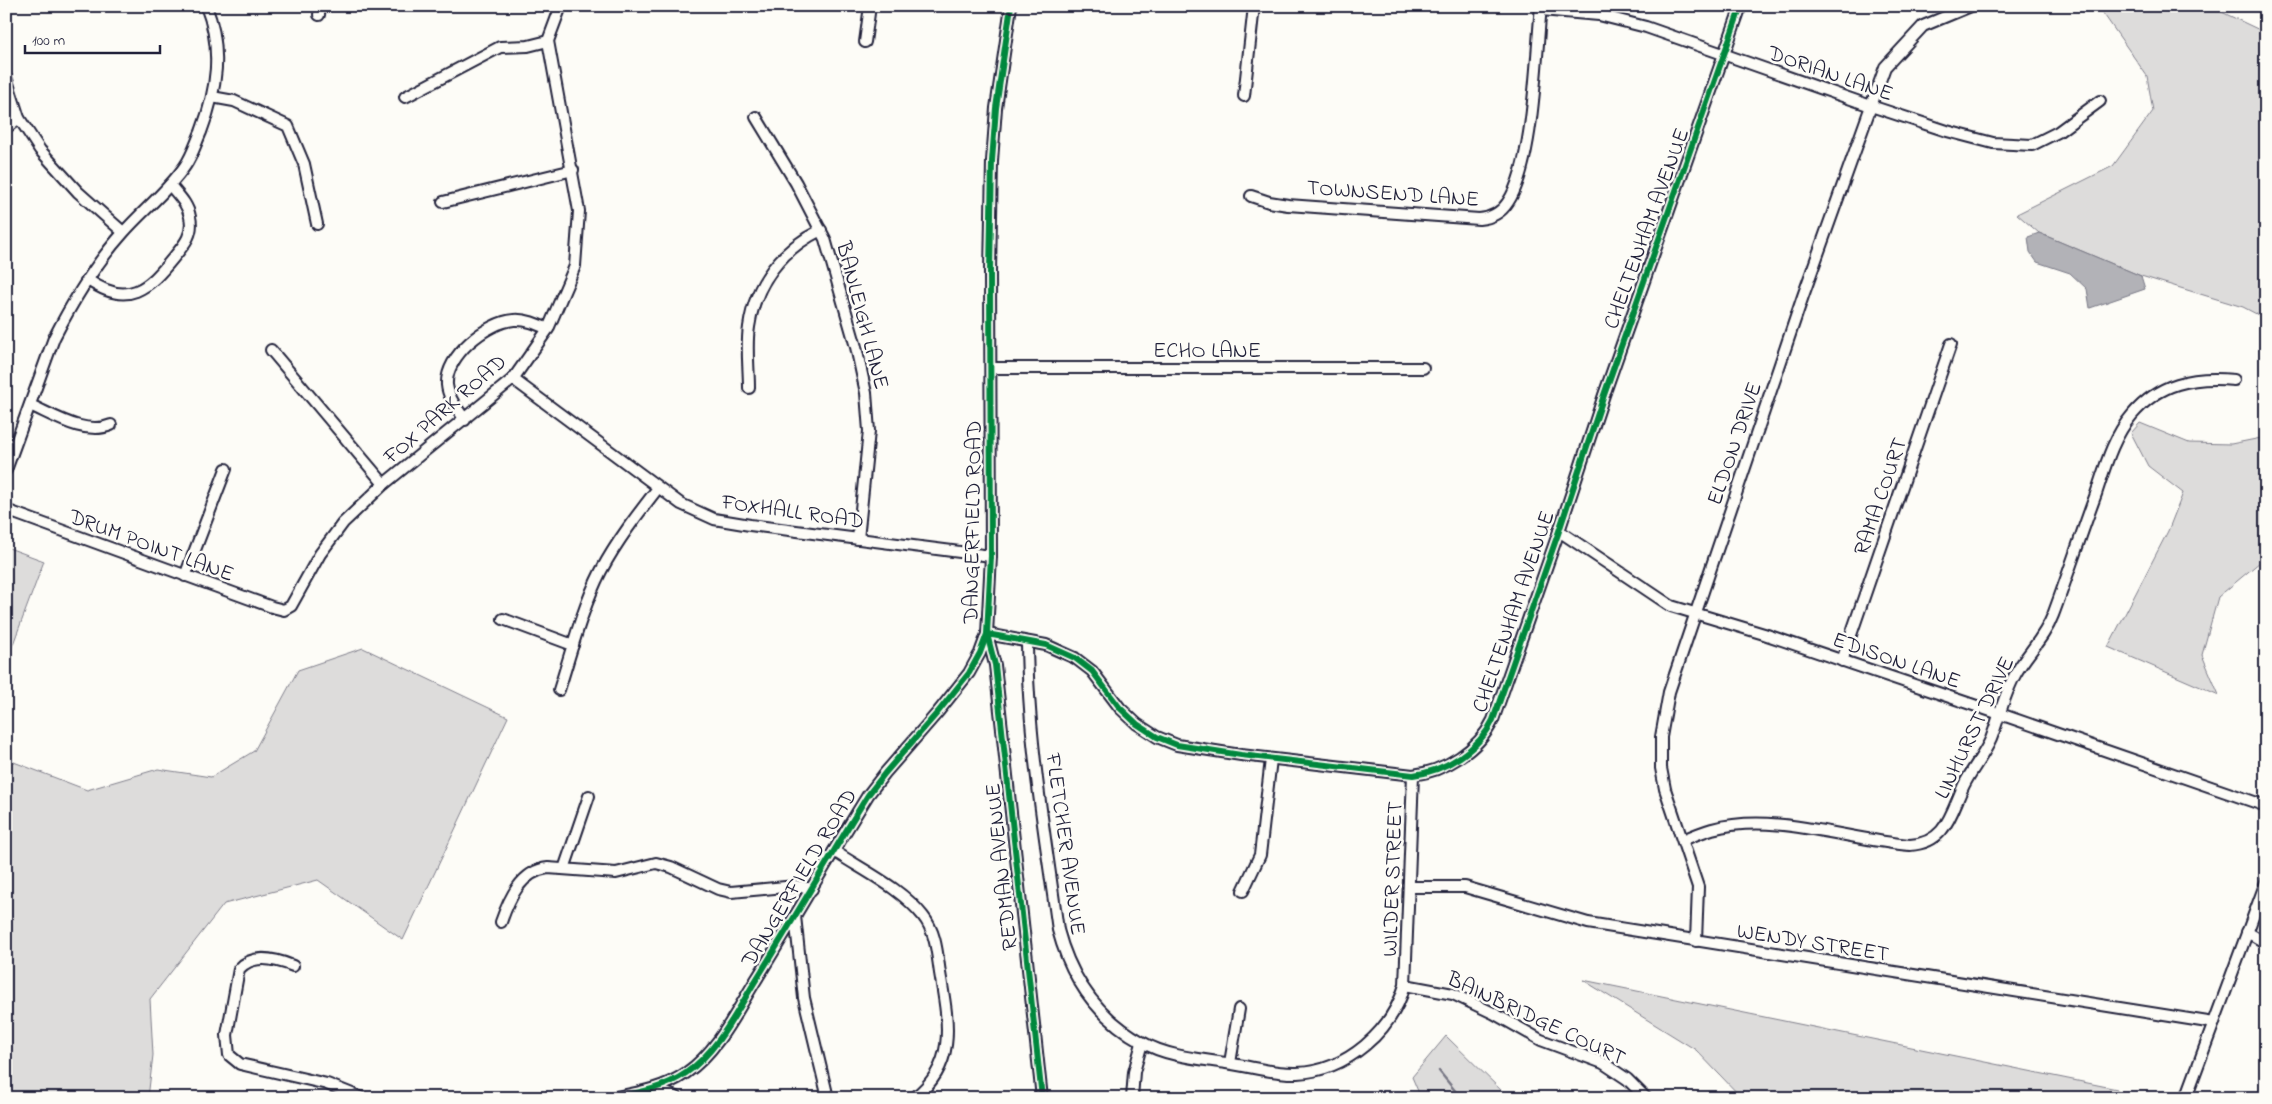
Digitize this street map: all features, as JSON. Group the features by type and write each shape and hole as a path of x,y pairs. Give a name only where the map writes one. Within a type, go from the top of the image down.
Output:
{"street":[{"path":"6,470 54,338 88,280 123,232 170,185 190,158 212,97 217,63 211,20 206,6"},
{"path":"405,98 500,47 528,46 548,41 561,6"},
{"path":"865,42 870,6"},
{"name":"DANGERFIELD ROAD","path":"611,1098 656,1089 685,1074 719,1040 878,781 969,673 980,653 987,634 990,556 992,161 996,108 1011,6"},
{"path":"1244,96 1254,6"},
{"name":"CHELTENHAM AVENUE","path":"987,634 1058,649 1084,663 1120,708 1137,724 1157,737 1190,748 1413,775 1424,774 1448,764 1476,744 1487,731 1559,531 1604,395 1742,6"},
{"name":"ELDON DRIVE","path":"1696,941 1698,887 1665,789 1662,768 1661,736 1666,704 1803,296 1885,67 1923,26 1971,6"},
{"name":"DORIAN LANE","path":"1541,8 1617,19 1725,54 1871,106 1947,131 1993,143 2032,145 2058,132 2100,101"},
{"name":"TOWNSEND LANE","path":"1251,196 1269,202 1288,205 1479,219 1498,213 1507,204 1514,192 1527,142 1541,8"},
{"name":"FOX PARK ROAD","path":"286,609 294,603 330,538 384,484 513,379 548,329 575,266 579,211 548,41"},
{"path":"6,77 19,118 40,150 65,179 123,232"},
{"path":"212,97 234,101 288,126 304,164 317,224"},
{"name":"BANLEIGH LANE","path":"756,117 796,183 830,251 866,393 869,440 858,539"},
{"path":"6,128 19,118"},
{"path":"443,202 573,170"},
{"path":"88,280 106,290 124,294 143,289 157,278 188,241 191,228 191,219 187,207 170,185"},
{"path":"749,388 749,327 756,297 764,280 779,259 799,242 821,230"},
{"path":"465,420 451,399 447,383 451,365 459,353 483,333 499,323 522,320 548,329"},
{"name":"RAMA COURT","path":"1842,660 1951,344"},
{"path":"271,350 384,484"},
{"name":"ECHO LANE","path":"991,368 1423,368"},
{"name":"LINHURST DRIVE","path":"1683,840 1711,829 1763,824 1910,845 1927,843 1942,831 1951,816 1964,785 1988,745 2014,677 2049,626 2098,486 2122,429 2132,415 2149,399 2165,388 2192,380 2211,378 2234,380"},
{"name":"FOXHALL ROAD","path":"513,379 658,488 681,504 714,519 990,556"},
{"path":"30,405 79,426 102,428 112,425"},
{"path":"185,576 226,470"},
{"path":"559,690 573,645 601,572 626,529 658,488"},
{"name":"DRUM POINT LANE","path":"6,510 272,607 286,609"},
{"name":"EDISON LANE","path":"1559,531 1671,606 1842,660 2266,806"},
{"path":"503,619 573,645"},
{"name":"REDMAN AVENUE","path":"987,634 995,665 1042,1098"},
{"name":"FLETCHER AVENUE","path":"1027,643 1027,671 1038,777 1058,930 1063,950 1082,988 1094,1004 1110,1020 1142,1043 1166,1051 1277,1072 1298,1073 1313,1071 1344,1060 1365,1046 1382,1028 1398,1003 1405,985"},
{"path":"1243,891 1260,855 1271,758"},
{"name":"WILDER STREET","path":"1405,985 1413,775"},
{"path":"564,869 589,796"},
{"path":"834,851 902,896 923,915 934,936 949,1030 935,1077 927,1088 914,1098"},
{"path":"501,922 516,889 530,874 540,868 616,873 656,863 670,867 718,889 731,892 796,886 812,889"},
{"path":"2186,1098 2266,882"},
{"name":"WENDY STREET","path":"1410,887 1465,887 1588,923 2214,1023"},
{"path":"795,916 804,998 828,1098"},
{"path":"2247,932 2266,943"},
{"path":"293,966 266,959 249,962 239,969 227,1035 229,1055 240,1064 327,1084 362,1098"},
{"name":"BAINBRIDGE COURT","path":"1405,985 1453,994 1493,1013 1541,1040 1603,1063 1627,1079 1646,1098"},
{"path":"1230,1063 1239,1009"},
{"path":"1132,1098 1134,1072 1142,1043"},
{"path":"656,1089 678,1098"}],"shaded area":[{"path":"2098,6 2209,6 2266,33 2266,319 2243,307 2141,276 2039,233 2017,214 2113,166 2153,111 2147,76"},
{"path":"2039,233 2141,276 2145,289 2090,308 2087,289 2070,273 2037,262 2030,252 2028,237"},
{"path":"2140,423 2189,443 2231,444 2266,437 2266,557 2218,597 2202,655 2219,695 2108,647 2168,531 2183,493 2148,466 2131,433"},
{"path":"6,547 44,561 6,663"},
{"path":"363,648 508,717 403,940 318,880 224,904 150,999 153,1055 148,1098 6,1098 6,759 87,790 158,769 211,777 254,751 298,670"},
{"path":"1583,980 2117,1089 2116,1098 1742,1098 1696,1050"},
{"path":"1446,1036 1509,1098 1421,1098 1412,1077"}],"waterway":[{"path":"1439,1071 1461,1098"}],"cycle path":[{"path":"611,1098 650,1090 668,1083 686,1073 708,1054 734,1018 868,795 969,673 980,653 987,634 991,556 990,272 992,161 996,108 1011,6"},
{"path":"1042,1098 995,665 987,634 1046,645 1075,658 1092,671 1120,708 1137,724 1157,737 1177,745 1241,755 1413,775 1425,773 1449,764 1470,750 1487,731 1493,720 1604,395 1741,6"}]}
